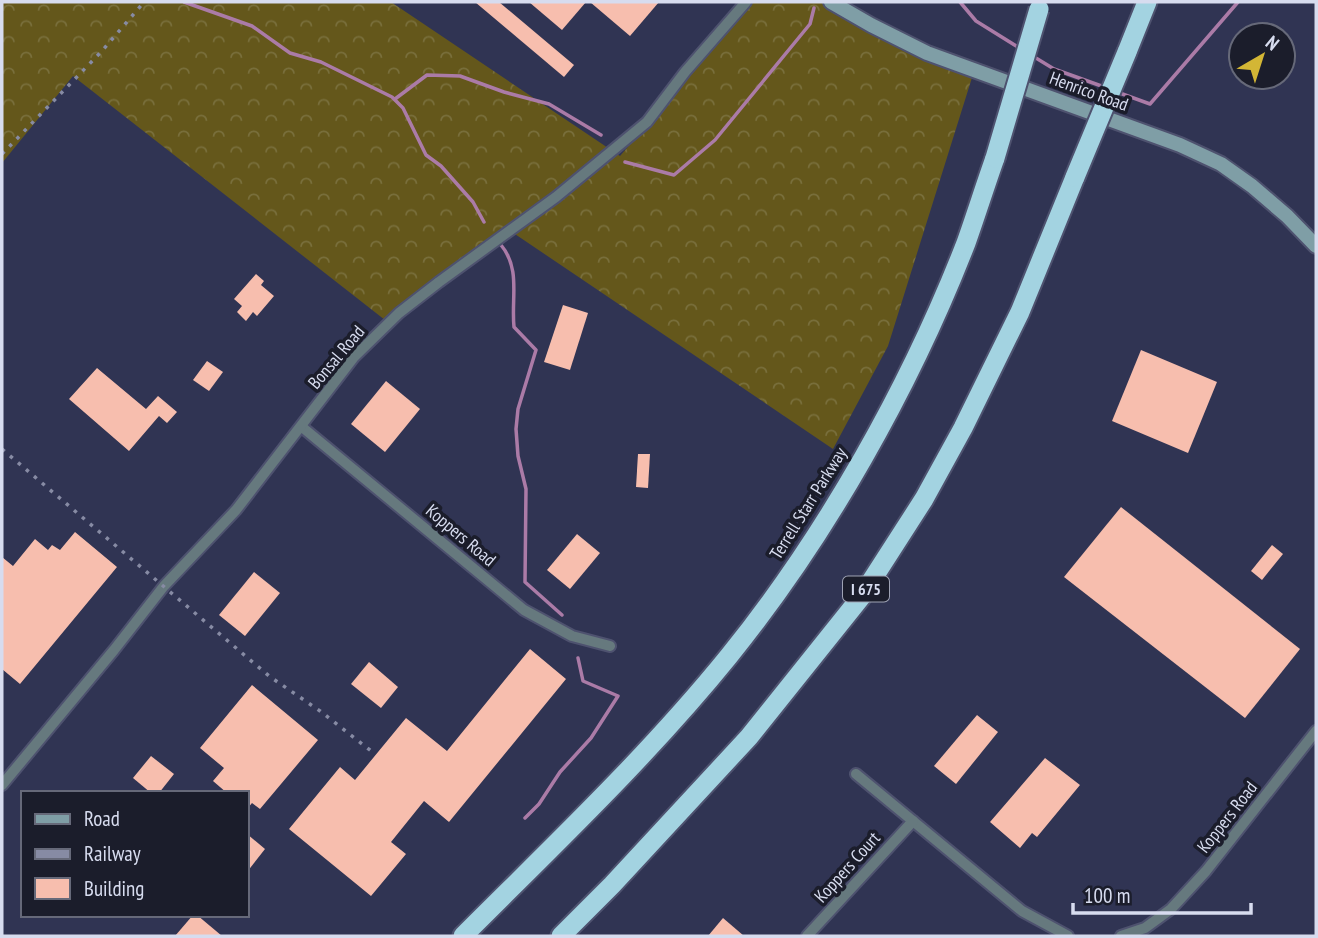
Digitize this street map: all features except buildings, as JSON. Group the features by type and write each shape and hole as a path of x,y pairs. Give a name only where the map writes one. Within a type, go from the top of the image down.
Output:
{"highway":[{"name":"I 675","path":"561,936 749,737 860,597 924,499 963,428 1020,312 1147,2"},
{"name":"Terrell Starr Parkway","path":"463,936 638,761 772,600 820,527 901,387 966,243 995,158 1040,5"}],"street":[{"name":"Bonsal Road","path":"2,785 164,586 236,510 354,357 399,313 556,197 648,122 685,72 746,2"},
{"name":"Henrico Road","path":"831,2 927,53 1180,145 1221,164 1287,216 1316,246"},
{"name":"Koppers Road","path":"302,427 524,610 572,636 610,646"},
{"name":"Koppers Road","path":"1121,936 1145,928 1171,908 1206,871 1316,731"},
{"path":"856,774 1022,911 1068,936"},
{"name":"Koppers Court","path":"807,936 913,821"}],"green space":[{"path":"2,2 391,2 620,156 752,2 830,2 975,68 888,346 833,449 509,230 385,320 73,76 2,163"}],"waterway":[{"path":"184,2 252,26 290,53 321,62 392,97 403,108 426,155 441,166 473,202 484,222"},
{"path":"960,2 976,21 1021,49"},
{"path":"1117,92 1150,104 1238,2"},
{"path":"625,162 674,175 715,140 810,24 814,8"},
{"path":"1031,55 1054,69 1107,88"},
{"path":"395,99 427,75 460,76 549,104 601,135"},
{"path":"501,245 507,254 513,274 514,327 536,350 518,409 516,429 518,456 526,489 525,582 562,615"},
{"path":"525,818 539,804 560,772 591,738 618,696 583,681 578,658"}],"railway":[{"path":"2,154 102,51 144,2"},
{"path":"2,449 269,676 375,754"}]}
